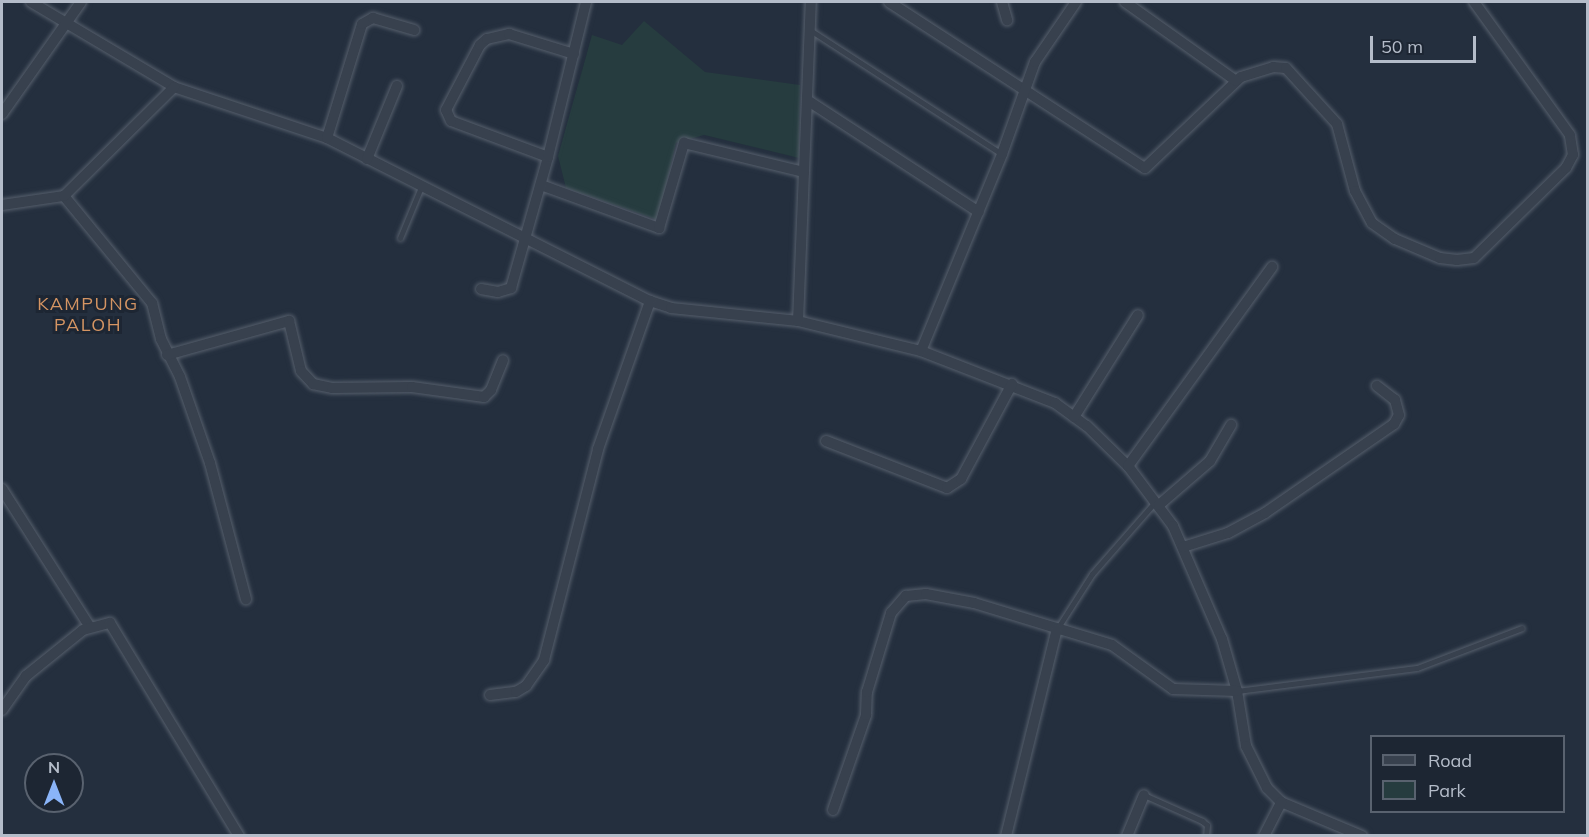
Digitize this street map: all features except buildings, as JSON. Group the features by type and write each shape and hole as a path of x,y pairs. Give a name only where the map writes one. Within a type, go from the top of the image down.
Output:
{"street":[{"path":"31,2 64,24 174,87 327,138 525,241 650,301 671,308 798,321 921,351 1012,384 1055,403 1074,417 1128,466 1157,503 1183,547 1222,639 1237,691 1246,746 1254,769 1281,801 1362,836"},
{"path":"2,114 81,2"},
{"path":"481,289 498,292 511,288 541,185 586,2"},
{"path":"798,321 812,2"},
{"path":"889,2 1145,168 1236,81 1273,67 1286,68 1337,124 1355,191 1372,223 1395,238 1440,258 1474,258 1566,168 1574,146 1570,135 1474,2"},
{"path":"1002,2 1007,20"},
{"path":"921,351 1002,154 1041,48 1076,2"},
{"path":"1125,2 1236,81"},
{"path":"327,138 362,24 373,18 414,30"},
{"path":"548,158 451,121 446,110 480,45 487,39 509,34 574,54"},
{"path":"367,159 397,86"},
{"path":"2,205 64,196 174,87"},
{"path":"807,100 979,212"},
{"path":"541,185 659,228 684,143 804,172"},
{"path":"64,196 152,303 167,355 180,377 210,463 246,599"},
{"path":"1128,466 1272,267"},
{"path":"489,695 516,692 526,686 544,660 598,449 650,301"},
{"path":"1074,417 1138,315"},
{"path":"167,355 289,321 301,371 313,384 332,388 412,387 484,397 491,390 503,360"},
{"path":"826,441 947,488 961,479 1012,384"},
{"path":"1183,547 1228,533 1265,513 1394,424 1399,415 1395,400 1377,386"},
{"path":"1157,503 1210,461 1230,425"},
{"path":"2,489 90,627"},
{"path":"833,810 866,715 867,692 891,613 898,601 926,594 1057,628 1112,645 1173,689 1237,691"},
{"path":"2,710 26,676 90,627 105,621 115,627 239,836"},
{"path":"1006,836 1057,628"},
{"path":"1127,836 1144,795"},
{"path":"1264,836 1281,801"}],"lane":[{"path":"810,30 1002,154"},
{"path":"399,238 421,187"},
{"path":"1057,628 1092,573 1157,503"},
{"path":"1237,691 1417,668 1522,628"},
{"path":"1144,795 1207,825 1206,836"}],"green space":[{"path":"644,21 705,72 800,85 799,158 704,135 676,143 658,220 566,188 558,156 592,35 622,45"}],"district":[{"name":"KAMPUNG PALOH","path":"88,315"}]}
